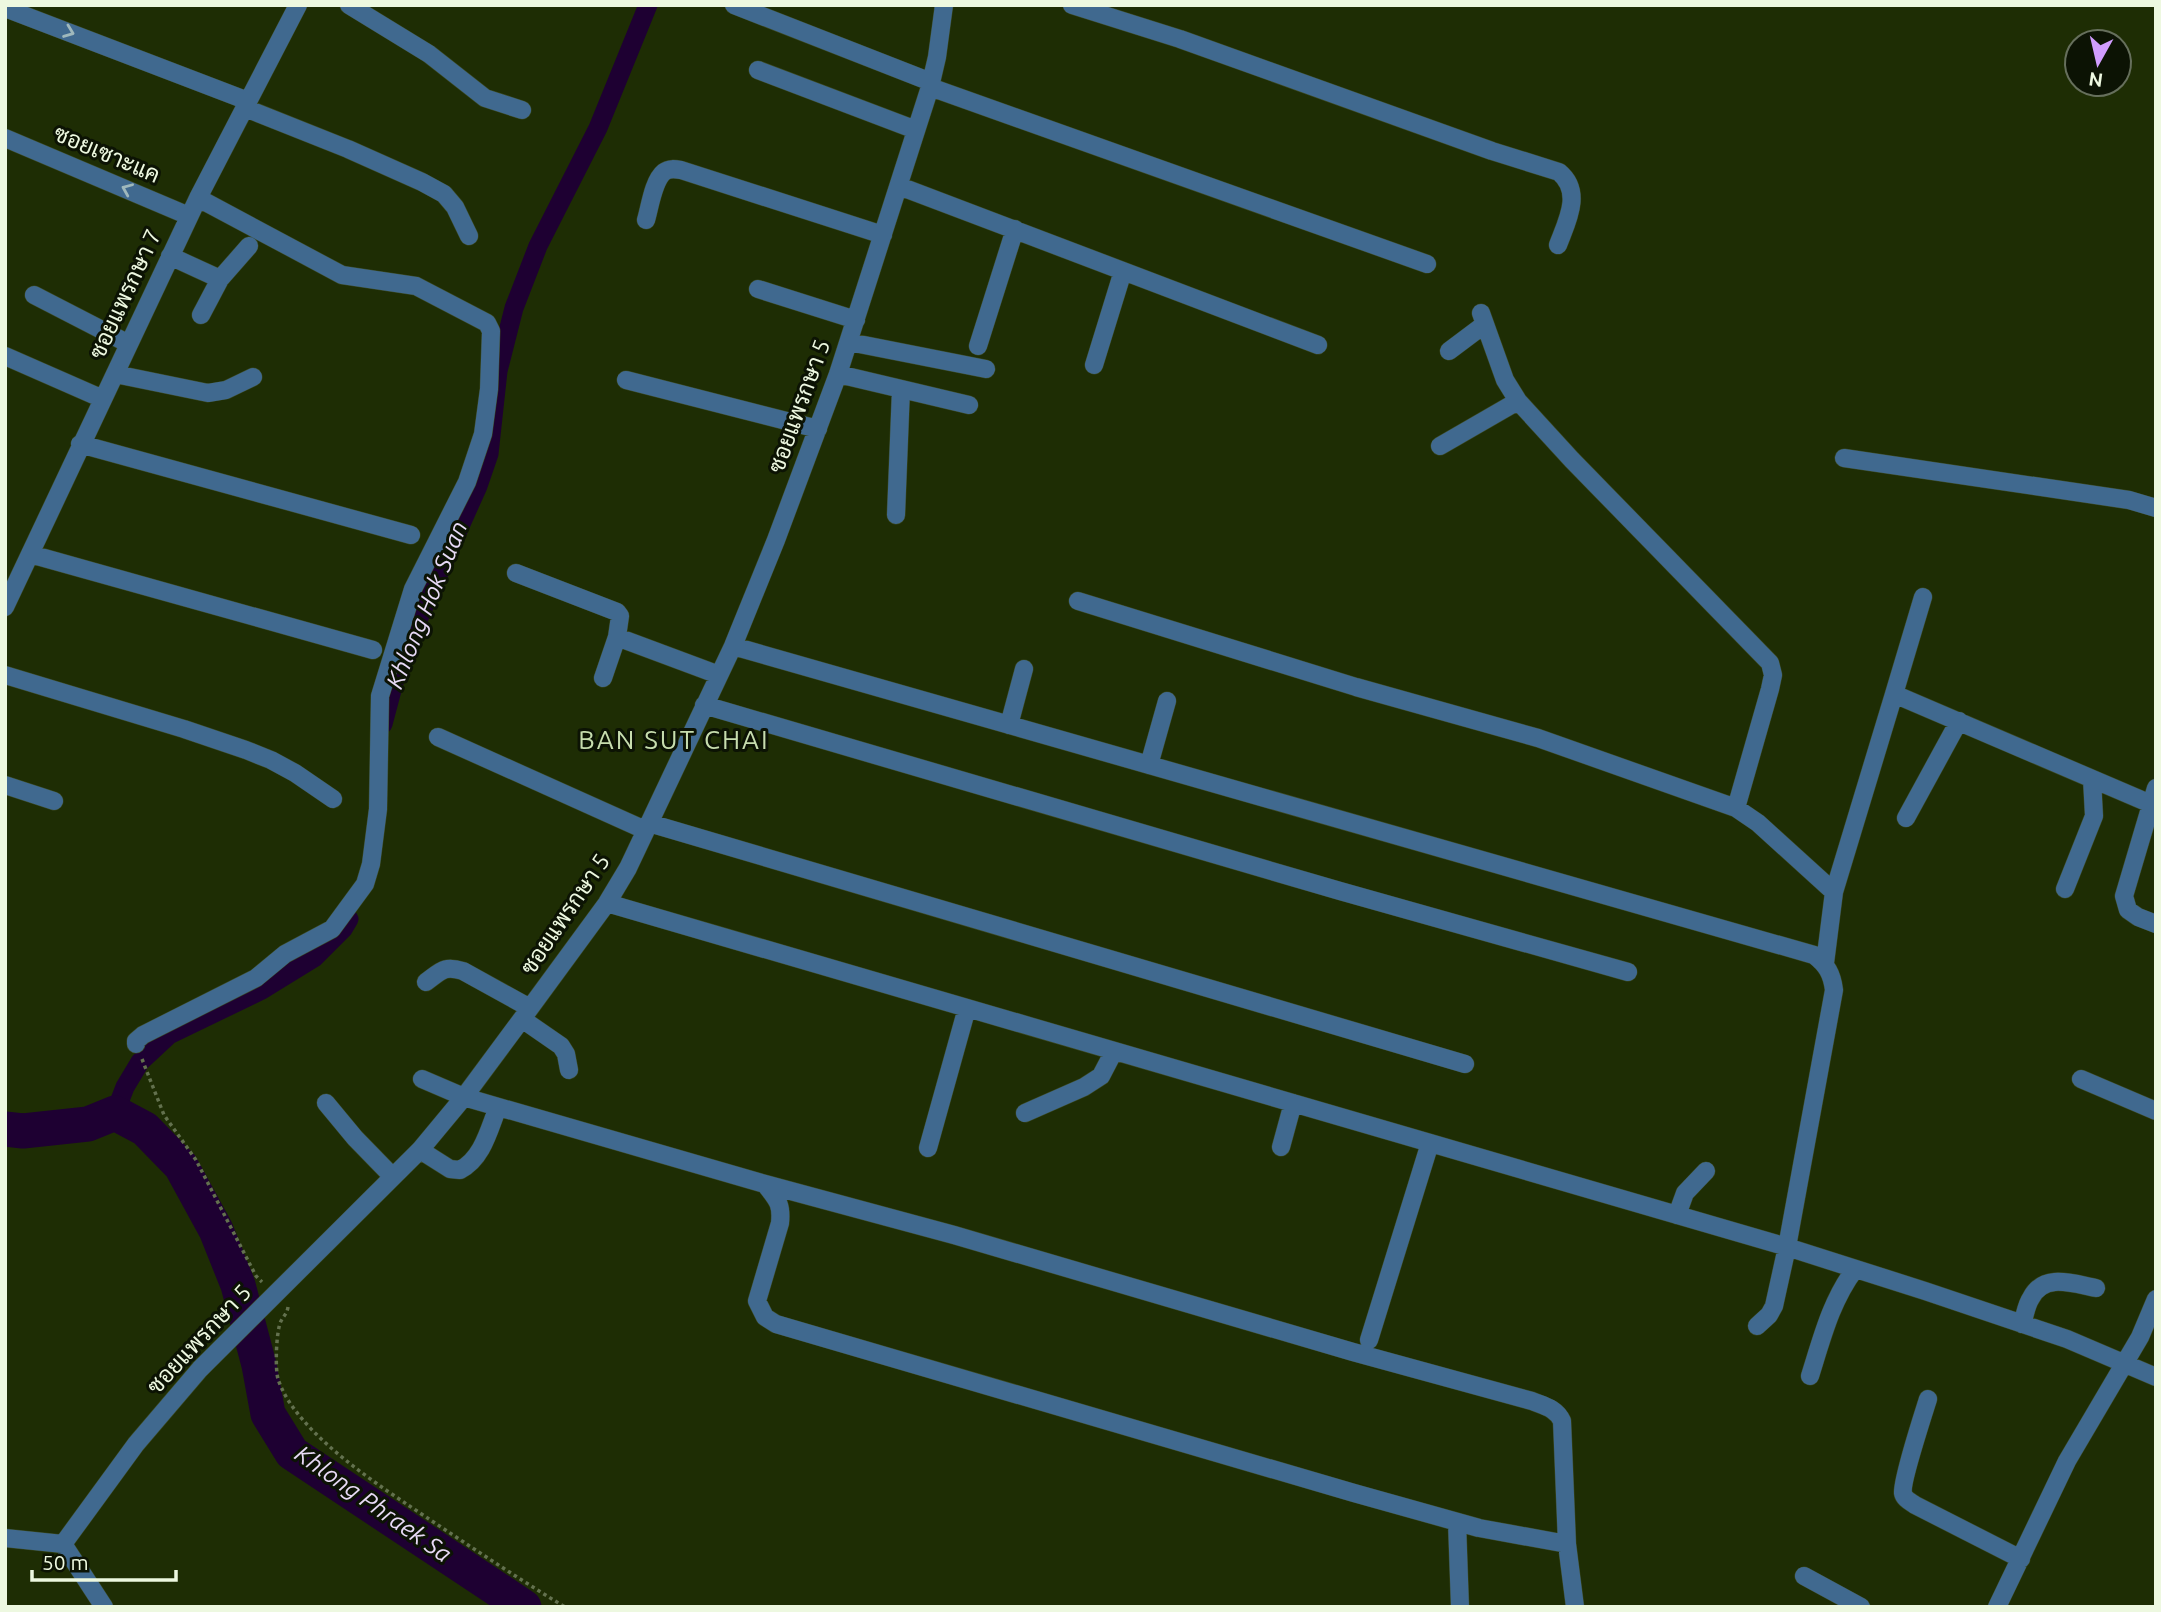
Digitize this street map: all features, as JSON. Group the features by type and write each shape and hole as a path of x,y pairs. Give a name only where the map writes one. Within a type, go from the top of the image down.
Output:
{"street":[{"name":"ซอยแพรกษา 7","path":"6,601 189,216 298,5"},
{"path":"349,5 429,54 485,98 522,110"},
{"path":"734,5 930,84 1427,264"},
{"name":"ซอยแพรกษา 5","path":"63,1544 136,1444 200,1369 420,1150 464,1097 526,1014 607,903 628,868 733,646 818,429 856,320 930,84 937,57 944,5"},
{"path":"1072,5 1193,44 1492,151 1559,172 1567,179 1573,191 1572,205 1558,245"},
{"path":"5,8 246,105 422,182 444,194 455,207 469,236"},
{"path":"758,70 916,130"},
{"name":"ซอยเซาะแค","path":"5,138 189,216"},
{"path":"646,220 657,182 663,172 671,169 883,235"},
{"path":"899,186 1318,345"},
{"path":"136,1044 143,1035 256,978 285,954 332,929 365,884 372,864 378,809 380,696 413,589 471,471 483,434 489,390 491,331 487,323 416,286 342,275 198,198"},
{"path":"978,346 1015,229"},
{"path":"201,315 220,279 249,246"},
{"path":"170,256 220,279"},
{"path":"1094,365 1123,271"},
{"path":"758,289 856,320"},
{"path":"34,295 129,344"},
{"path":"1449,351 1483,318 1511,405 1572,460 1770,663 1773,676 1770,689 1736,808"},
{"path":"849,341 986,369"},
{"path":"5,356 103,399"},
{"path":"115,374 208,393 226,390 253,377"},
{"path":"838,374 969,405"},
{"path":"625,380 818,429"},
{"path":"896,515 901,389"},
{"path":"1440,446 1511,405"},
{"path":"80,444 411,535"},
{"path":"1844,458 2129,500 2156,508"},
{"path":"30,554 373,650"},
{"path":"516,573 617,612 620,616 617,637 603,678"},
{"path":"1825,963 1834,892 1923,597"},
{"path":"1078,601 1356,687 1538,738 1736,808 1758,823 1834,892"},
{"path":"617,637 719,675"},
{"path":"733,646 1814,955 1825,963 1834,990 1774,1306 1757,1326"},
{"path":"1009,725 1024,669"},
{"path":"5,675 246,750 295,773 333,799"},
{"path":"1894,694 2092,779 2153,796 2124,895 2128,910 2156,924"},
{"path":"1149,765 1167,701"},
{"path":"705,705 1339,891 1628,972"},
{"path":"1906,818 1959,721"},
{"path":"438,737 647,827 1465,1064"},
{"path":"2066,889 2094,816 2092,779"},
{"path":"5,785 54,801"},
{"path":"607,903 1787,1247 2067,1339 2156,1377"},
{"path":"426,982 443,969 463,971 526,1014 561,1046 566,1054 569,1070"},
{"path":"928,1149 967,1008"},
{"path":"1024,1113 1084,1087 1101,1076 1114,1051"},
{"path":"422,1079 464,1097 498,1107 954,1235 1553,1409 1562,1421 1567,1544 1575,1607"},
{"path":"2081,1079 2156,1111"},
{"path":"326,1103 393,1177"},
{"path":"1281,1147 1293,1103"},
{"path":"420,1150 450,1169 460,1170 475,1158 498,1107"},
{"path":"1369,1340 1430,1143"},
{"path":"1678,1215 1685,1193 1706,1171"},
{"path":"765,1184 780,1203 781,1211 780,1223 757,1301 765,1317 776,1324 1457,1522 1567,1544"},
{"path":"1810,1376 1832,1306 1855,1269"},
{"path":"2022,1324 2030,1298 2046,1283 2056,1281 2096,1289"},
{"path":"1997,1607 2067,1461 2140,1337 2156,1299"},
{"path":"1928,1399 1905,1479 1903,1493 1907,1500 2021,1559"},
{"path":"1457,1522 1460,1607"},
{"path":"5,1538 63,1544 104,1607"},
{"path":"1804,1576 1861,1607"}],"path":[{"path":"149,1076 164,1115 196,1160 256,1276 262,1283 280,1292 288,1312 281,1321 277,1377 286,1397 302,1418 341,1458 499,1566 565,1607"}],"waterway":[{"name":"Khlong Hok Suan","path":"383,724 400,660 478,486 489,454 498,371 514,308 538,246 598,128 648,5"},
{"name":"Khlong Hok Suan","path":"115,1113 125,1087 140,1062 169,1035 262,990 314,958 343,929 349,919"},
{"name":"Khlong Phraek Sa","path":"5,1129 23,1131 88,1124 115,1113 145,1129 181,1166 216,1230 238,1285 259,1365 268,1414 292,1453 524,1607"}],"district":[{"name":"BAN SUT CHAI","path":"674,740"}]}
